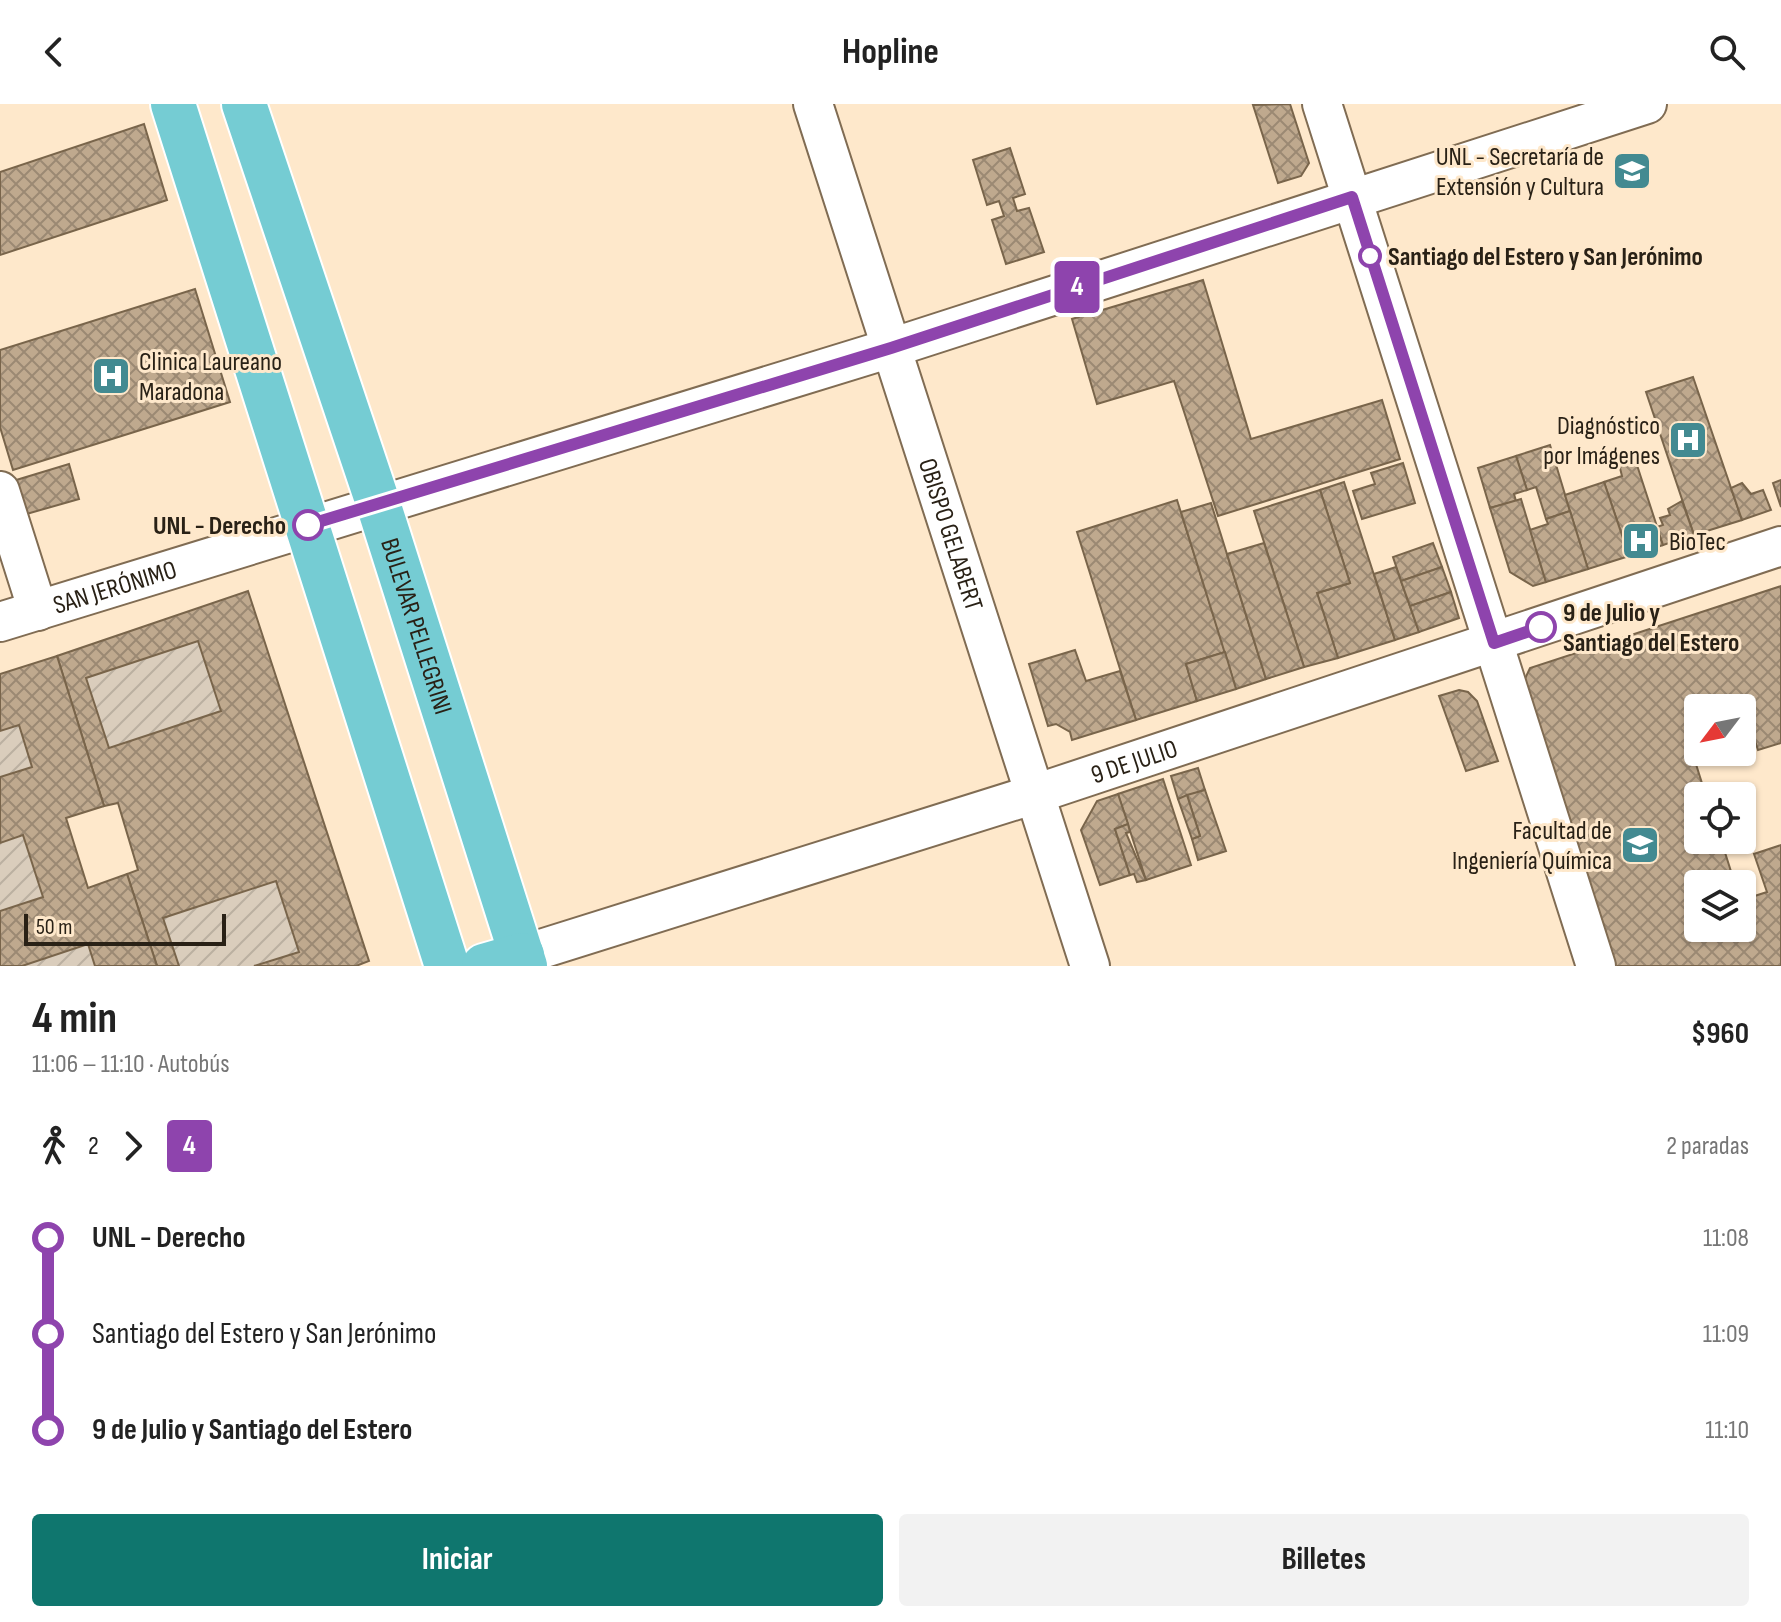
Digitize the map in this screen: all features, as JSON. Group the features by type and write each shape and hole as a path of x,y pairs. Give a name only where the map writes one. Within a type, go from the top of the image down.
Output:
{"main road":[{"path":"173,104 447,966"},
{"name":"BULEVAR PELLEGRINI","path":"244,104 378,503 511,962"}],"street":[{"name":"OBISPO GELABERT","path":"813,104 1090,966"},
{"path":"1322,104 1596,966"},
{"name":"SAN JERÓNIMO","path":"0,622 378,503 891,348 1647,104"},
{"path":"0,491 38,611"},
{"name":"9 DE JULIO","path":"511,962 1035,794 1781,546"}],"shaded area":[{"path":"198,641 221,711 109,748 86,678"},
{"path":"19,725 32,767 0,777 0,731"},
{"path":"23,836 43,897 0,911 0,843"},
{"path":"276,881 299,952 254,966 179,966 163,918"},
{"path":"88,944 95,966 22,966"}],"building":[{"path":"1290,104 1309,163 1301,176 1278,183 1253,105"},
{"path":"144,124 167,200 0,255 0,172"},
{"path":"1010,148 1025,194 1013,198 1017,211 1029,208 1044,252 1006,264 992,220 1004,216 999,201 987,205 973,160"},
{"path":"1203,280 1251,439 1382,400 1400,459 1218,516 1174,381 1097,404 1072,319"},
{"name":"Clinica Laureano Maradona","path":"195,289 230,402 13,470 0,427 0,350"},
{"name":"Diagnóstico por Imágenes","path":"1693,377 1742,520 1694,535 1646,392"},
{"path":"1550,445 1570,511 1546,519 1536,487 1527,490 1516,456"},
{"path":"1516,456 1527,490 1514,494 1516,501 1490,508 1478,468"},
{"path":"1635,459 1663,545 1629,556 1604,482 1622,476 1619,464"},
{"path":"1403,463 1415,503 1362,519 1353,491 1375,484 1371,473"},
{"path":"69,464 79,499 23,515 13,481"},
{"path":"1781,480 1781,507 1773,483"},
{"path":"1344,482 1395,640 1338,658 1317,593 1350,583 1320,490"},
{"path":"1604,482 1629,556 1588,569 1565,495"},
{"path":"1742,483 1751,494 1763,490 1771,510 1742,520 1731,488"},
{"path":"1320,490 1350,583 1317,593 1338,658 1304,667 1254,511"},
{"path":"1521,499 1546,582 1533,586 1510,572 1490,508"},
{"path":"1177,500 1225,652 1186,664 1197,701 1136,720 1077,532"},
{"path":"1682,501 1694,535 1663,545 1657,527 1663,525 1660,518 1670,515 1668,509"},
{"path":"1211,503 1266,679 1236,689 1181,512"},
{"path":"1570,511 1588,569 1546,582 1530,530 1548,524 1546,519"},
{"path":"1264,543 1304,667 1266,679 1227,554"},
{"path":"1433,543 1442,567 1401,581 1393,557"},
{"path":"1396,567 1419,632 1395,640 1374,574"},
{"path":"1442,567 1451,592 1410,606 1401,581"},
{"path":"1781,586 1781,743 1758,750 1756,694 1684,694 1684,766 1697,766 1702,782 1684,782 1684,854 1725,854 1731,870 1684,870 1684,942 1756,942 1756,896 1767,892 1754,854 1781,845 1781,966 1604,966 1517,696 1530,668"},
{"path":"248,591 369,961 356,966 254,966 299,952 276,881 163,918 179,966 157,966 127,874 138,870 118,803 104,806 57,656","holes":["198,641 221,711 109,748 86,678"]},
{"path":"1451,592 1459,618 1419,632 1410,606"},
{"path":"1075,650 1086,681 1120,671 1136,720 1072,740 1070,732 1056,724 1048,726 1029,664"},
{"path":"1225,652 1236,689 1197,701 1186,664"},
{"path":"57,656 104,806 66,818 88,888 127,874 157,966 95,966 88,944 22,966 0,966 0,911 43,897 23,835 0,843 0,777 32,767 19,725 0,731 0,674"},
{"path":"1459,690 1468,692 1477,701 1498,761 1466,771 1439,696"},
{"path":"1198,768 1205,790 1178,799 1171,776"},
{"path":"1163,779 1191,865 1146,880 1118,794"},
{"path":"1205,790 1226,851 1198,860 1192,839 1200,836 1187,795"},
{"path":"1118,794 1128,824 1115,829 1130,875 1100,885 1081,830 1097,801"},
{"path":"1187,795 1200,836 1192,839 1178,799"},
{"path":"1128,824 1130,832 1126,833 1146,880 1137,882 1134,874 1130,875 1115,829"}],"bus line":[{"name":"4","path":"308,525 891,348 1352,197 1494,643 1541,627"}],"place":[{"name":"UNL - Secretaría de Extensión y Cultura","path":"1632,171"},
{"name":"Santiago del Estero y San Jerónimo","path":"1370,256"},
{"name":"Clinica Laureano Maradona","path":"111,376"},
{"name":"Diagnóstico por Imágenes","path":"1688,440"},
{"name":"UNL - Derecho","path":"308,525"},
{"name":"BioTec","path":"1641,541"},
{"name":"9 de Julio y Santiago del Estero","path":"1541,627"},
{"name":"Facultad de Ingeniería Química","path":"1640,845"}]}
